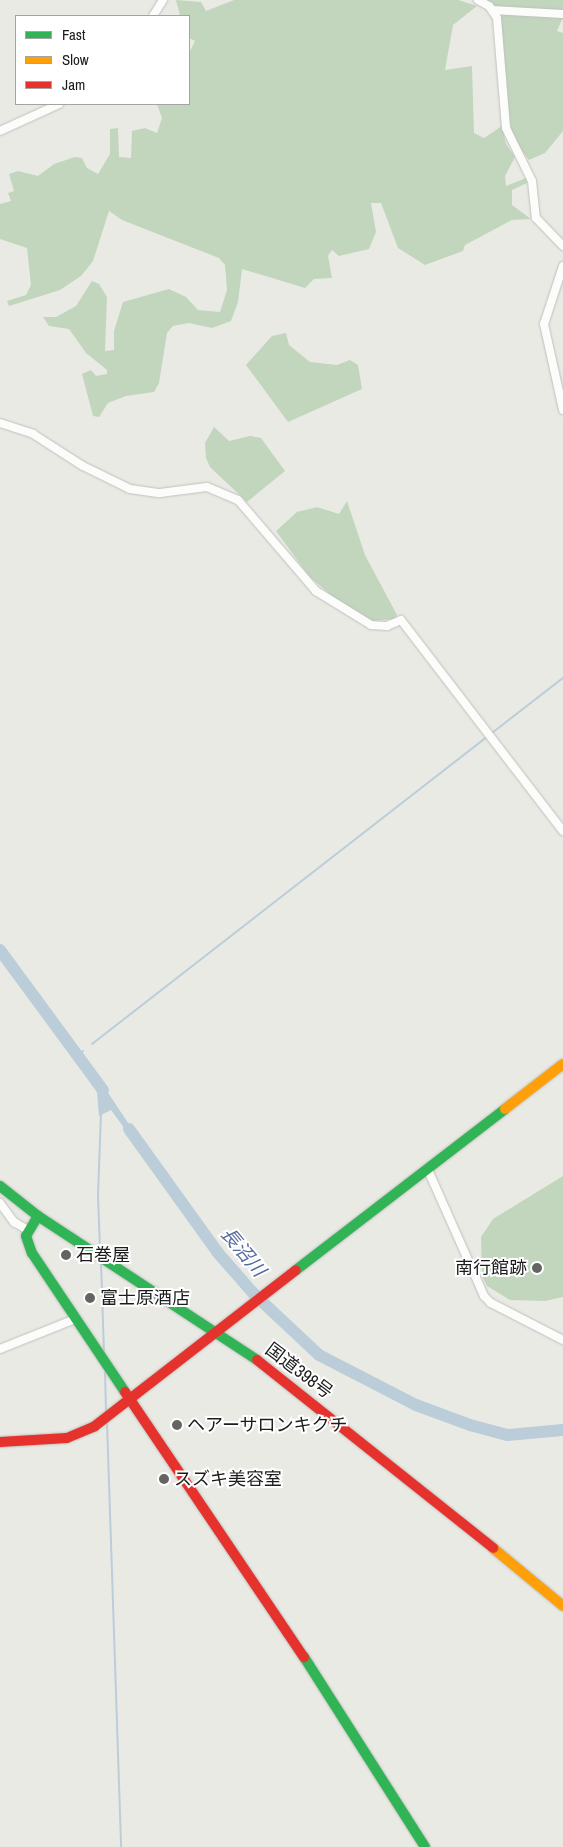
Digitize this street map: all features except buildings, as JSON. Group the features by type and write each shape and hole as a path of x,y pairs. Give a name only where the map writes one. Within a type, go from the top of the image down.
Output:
{"main road":[{"path":"0,1442 67,1438 86,1432 131,1402 218,1332 563,1064"},
{"name":"国道398号","path":"0,1186 38,1216 218,1332 371,1446 563,1606"},
{"path":"38,1216 28,1230 27,1244 131,1402 344,1715 425,1847"}],"street":[{"path":"154,15 163,0"},
{"path":"478,0 492,10 563,14"},
{"path":"492,10 498,27 498,74 510,142 532,181 540,227 563,246"},
{"path":"0,131 57,105"},
{"path":"563,266 544,324 563,410"},
{"path":"0,423 33,434 83,466 130,488 147,493 200,487 223,491 252,512 305,580 331,602 371,625 386,626 401,620 563,831"},
{"path":"428,1170 484,1296 491,1303 563,1340"},
{"path":"0,1202 14,1222 28,1230"},
{"path":"0,1349 75,1318"}],"green space":[{"path":"176,0 201,2 206,11 234,0 458,0 477,6 453,25 445,70 472,66 474,133 484,138 502,126 506,144 515,157 505,176 506,186 526,178 527,183 512,190 512,205 531,219 512,220 465,245 463,251 425,265 398,248 381,203 371,203 376,232 369,249 339,256 332,250 328,256 332,278 314,279 305,288 242,269 238,302 231,321 212,328 189,323 173,326 167,333 159,383 154,392 126,396 108,403 99,417 93,416 82,374 91,370 96,376 107,374 107,370 86,353 69,329 49,326 43,317 56,317 76,306 92,281 99,284 107,297 105,351 114,350 114,331 123,302 169,289 186,297 198,310 220,312 227,290 225,265 219,258 122,220 109,211 93,261 81,276 60,290 9,306 7,301 26,295 31,285 27,248 0,239 0,204 11,201 8,193 14,191 9,174 18,171 38,176 54,164 75,157 82,158 87,168 98,174 110,154 110,129 118,128 119,157 131,158 132,131 145,128 157,133 162,118 157,105 190,105 190,51 195,41 190,38 190,15 180,15"},
{"path":"484,0 563,0 563,11 495,7"},
{"path":"499,13 563,17 557,31 563,33 563,131 545,153 529,160 514,140 511,128 502,72"},
{"path":"286,333 289,345 310,362 337,365 350,360 358,365 362,389 288,422 246,365 272,336"},
{"path":"214,427 229,441 250,436 261,438 285,471 247,502 210,467 206,458 205,443"},
{"path":"347,501 365,555 397,615 394,619 373,621 333,597 309,576 276,531 297,512 317,507 339,514"},
{"path":"563,1176 563,1297 545,1301 510,1300 487,1286 482,1276 481,1237 493,1219"}],"water":[{"path":"97,1074 140,1141 136,1144 111,1110 99,1116 97,1092 89,1078"}],"waterway":[{"path":"492,733 563,678"},
{"path":"92,1044 488,736"},
{"name":"長沼川","path":"0,950 103,1090"},
{"path":"78,1056 83,1051"},
{"path":"100,1250 98,1195 101,1115"},
{"name":"長沼川","path":"129,1129 218,1253 254,1294 319,1355 416,1405 470,1425 507,1435 563,1430"},
{"path":"101,1262 104,1352"},
{"path":"105,1370 106,1412"},
{"path":"107,1422 121,1847"}],"traffic: fast":[{"path":"296,1270 505,1109"},
{"path":"0,1186 38,1216 257,1360"},
{"path":"38,1216 26,1236 32,1253 125,1392"},
{"path":"304,1657 425,1847"}],"traffic: slow":[{"path":"505,1109 563,1064"},
{"path":"493,1548 563,1606"}],"traffic: jam":[{"path":"0,1442 67,1438 95,1426 296,1270"},
{"path":"257,1360 493,1548"},
{"path":"125,1392 304,1657"}],"place":[{"name":"石巻屋","path":"66,1255"},
{"name":"南行館跡","path":"537,1268"},
{"name":"富士原酒店","path":"90,1298"},
{"name":"ヘアーサロンキクチ","path":"177,1425"},
{"name":"スズキ美容室","path":"164,1479"}]}
